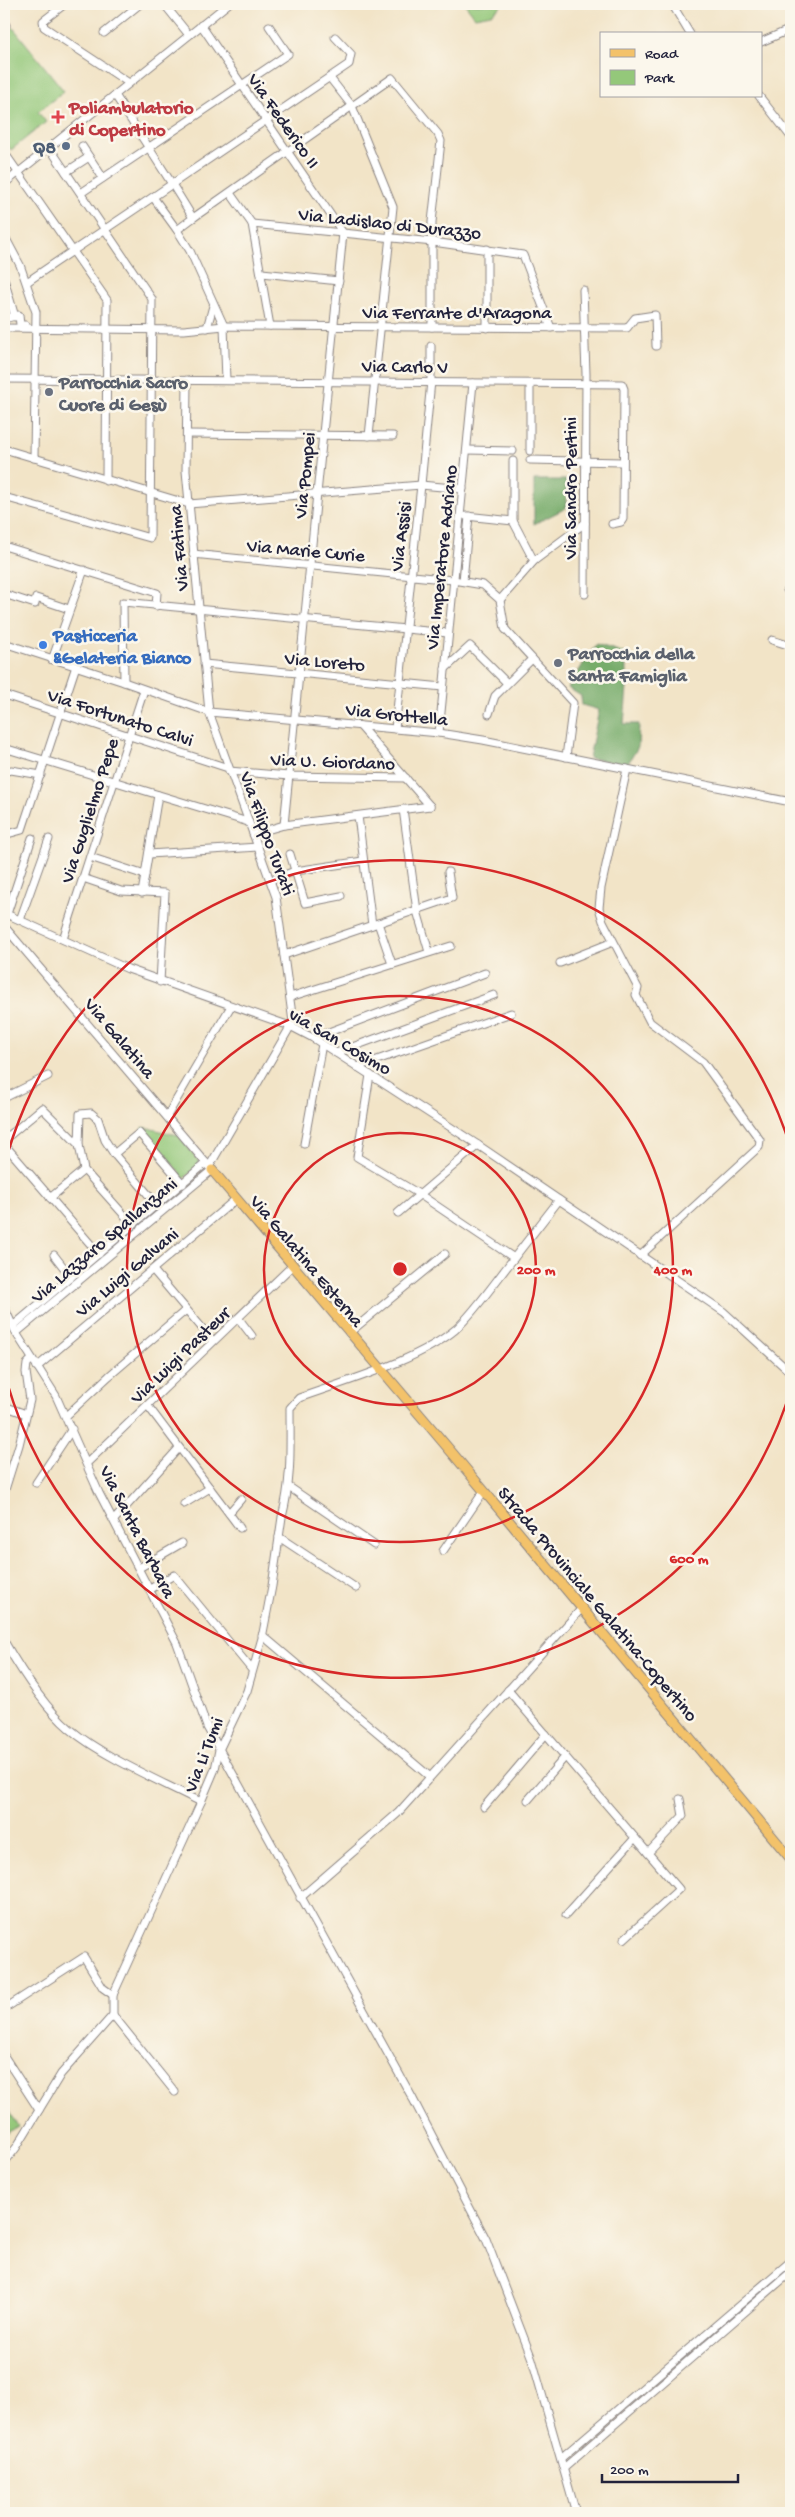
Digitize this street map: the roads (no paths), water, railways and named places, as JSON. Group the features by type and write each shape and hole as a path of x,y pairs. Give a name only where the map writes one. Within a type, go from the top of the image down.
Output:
{"main road":[{"name":"Via Galatina Esterna","path":"209,1167 380,1370"},
{"name":"Strada Provinciale Galatina-Copertino","path":"380,1370 484,1490 791,1859"}],"street":[{"path":"65,4 43,21 44,27 129,83"},
{"path":"104,33 140,4"},
{"path":"164,4 189,34"},
{"path":"4,184 201,25 219,7 228,4"},
{"path":"672,4 689,32"},
{"name":"Via Federico II","path":"201,25 343,233"},
{"path":"80,194 288,54 269,26"},
{"path":"762,42 791,29"},
{"path":"27,282 330,78 351,61 351,54 335,37"},
{"path":"330,78 352,106 393,207 368,436"},
{"path":"177,230 392,78 438,134 441,141 432,222 432,327"},
{"path":"115,95 192,218"},
{"path":"761,98 791,137"},
{"path":"82,146 103,178"},
{"path":"4,497 150,538 152,299 50,147"},
{"path":"4,152 107,300 106,481"},
{"path":"66,172 89,157"},
{"path":"230,193 252,224 270,326"},
{"path":"153,197 190,251 224,326 226,380"},
{"name":"Via Ladislao di Durazzo","path":"252,224 432,242 524,255 551,328"},
{"name":"Via Pompei","path":"284,825 296,720 304,620 343,233"},
{"path":"4,235 27,282 36,312 34,458"},
{"path":"487,249 487,328"},
{"path":"262,273 339,281"},
{"path":"4,280 15,317"},
{"name":"Via Sandro Pertini","path":"583,290 586,383 584,594"},
{"path":"207,328 214,306"},
{"name":"Via Ferrante d'Aragona","path":"4,328 36,326 106,329 207,328 224,326 627,328 636,318 654,315 656,346"},
{"path":"4,319 19,316 20,325 36,326"},
{"name":"Via Assisi","path":"395,729 431,381 431,346"},
{"name":"Via Carlo V","path":"4,379 328,380 622,384 624,389 622,462"},
{"name":"Via Fatima","path":"188,380 189,504 209,712"},
{"name":"Via Imperatore Adriano","path":"439,733 473,383"},
{"path":"530,384 530,451"},
{"path":"187,434 393,436"},
{"path":"4,449 106,481 189,504 421,485 463,489"},
{"path":"467,450 514,450"},
{"path":"530,460 622,462 623,519 621,522 612,524"},
{"path":"513,461 513,521 534,561"},
{"path":"460,515 513,521"},
{"path":"463,581 469,516"},
{"path":"566,756 573,703 505,629 500,600 534,561 584,522"},
{"path":"4,546 157,593 156,606"},
{"name":"Via Marie Curie","path":"193,554 411,574 463,581 483,585 500,600"},
{"path":"52,660 84,570"},
{"path":"4,594 35,604 36,598 69,609"},
{"path":"124,682 123,602 137,605 405,631 448,633"},
{"path":"772,640 791,646"},
{"name":"Via Grottella","path":"4,644 76,666 209,712 439,733 791,800"},
{"path":"447,644 462,653"},
{"path":"445,669 470,646 507,683"},
{"path":"489,714 495,696 532,659"},
{"name":"Via Loreto","path":"204,664 443,687"},
{"path":"4,835 22,830 76,666"},
{"name":"Via Guglielmo Pepe","path":"63,939 144,690"},
{"name":"Via Fortunato Calvi","path":"4,695 229,770"},
{"name":"Via Filippo Turati","path":"209,712 270,880 278,910 293,1022 290,1026"},
{"path":"253,834 284,825 430,806 360,726"},
{"path":"4,748 248,822"},
{"path":"627,769 607,857 599,908 603,921 638,988 636,995 650,1022 703,1062 760,1140 759,1147 640,1256"},
{"path":"4,772 11,770 40,775"},
{"name":"Via U. Giordano","path":"229,770 289,776 406,778"},
{"path":"142,893 158,795"},
{"path":"403,809 418,911 429,952"},
{"path":"358,816 363,861 375,924 392,964"},
{"path":"5,914 32,838"},
{"path":"20,920 49,839"},
{"path":"149,854 258,847"},
{"path":"290,854 305,904 341,896"},
{"path":"90,857 145,875"},
{"path":"270,880 295,871 363,861"},
{"path":"284,955 452,898 448,872"},
{"path":"83,878 122,891 165,893 160,982"},
{"name":"via San Cosimo","path":"5,914 160,982 290,1026 313,1038 478,1145 724,1312 791,1373"},
{"name":"Via Galatina","path":"4,926 209,1167"},
{"path":"560,963 614,942"},
{"path":"290,997 451,946"},
{"path":"313,1038 485,973"},
{"path":"336,1053 494,996"},
{"path":"167,1116 230,1006"},
{"path":"357,1067 511,1013"},
{"path":"209,1167 290,1026"},
{"path":"304,1144 322,1044"},
{"path":"370,1075 357,1157 419,1194 514,1258"},
{"path":"4,1098 48,1076"},
{"path":"4,1140 42,1108 80,1145"},
{"path":"133,1225 84,1170 80,1145 80,1114 91,1113 98,1118 105,1140 114,1154 157,1205"},
{"path":"114,1154 138,1133 182,1184"},
{"path":"4,1144 99,1254"},
{"path":"398,1214 478,1145"},
{"name":"Via Lazzaro Spallanzani","path":"14,1330 71,1277 182,1184 209,1167"},
{"name":"Via Lazzaro Spallanzani","path":"14,1330 209,1167"},
{"path":"50,1198 84,1170"},
{"name":"Via Luigi Galvani","path":"37,1367 236,1199"},
{"path":"380,1370 440,1341 457,1328 559,1200"},
{"path":"348,1333 445,1254"},
{"path":"54,1255 71,1277"},
{"name":"Via Luigi Pasteur","path":"87,1463 292,1266"},
{"path":"153,1270 213,1341"},
{"name":"Via Santa Barbara","path":"4,1307 14,1330 56,1396 114,1520 177,1643 207,1727 412,2099 486,2239 532,2359 576,2513"},
{"path":"66,1416 109,1376 186,1310"},
{"path":"239,1318 252,1336"},
{"path":"4,1493 19,1445 30,1400 27,1364 32,1359"},
{"name":"Via Li Tumi","path":"113,2015 113,1994 216,1769 219,1750 247,1691 262,1635 278,1537 289,1488 292,1463 290,1408 299,1398 380,1370"},
{"path":"4,1406 26,1414"},
{"path":"148,1406 240,1528"},
{"path":"36,1483 72,1429"},
{"path":"114,1520 180,1448"},
{"path":"184,1504 210,1488"},
{"path":"289,1488 374,1545"},
{"path":"443,1551 484,1490"},
{"path":"229,1513 241,1499"},
{"path":"278,1537 356,1588"},
{"path":"139,1568 182,1543"},
{"path":"150,1589 174,1575 252,1670"},
{"path":"300,1898 398,1813 429,1776 582,1608"},
{"path":"262,1635 429,1776"},
{"path":"4,1641 28,1679 69,1728 105,1751 201,1802"},
{"path":"508,1690 679,1889 624,1940"},
{"path":"484,1807 546,1734"},
{"path":"528,1800 565,1756"},
{"path":"648,1853 683,1816 680,1799"},
{"path":"566,1915 635,1838"},
{"path":"4,2009 84,1957 103,1988 113,1994"},
{"path":"4,2163 16,2148 61,2074 113,2015 175,2092"},
{"path":"4,2056 39,2110"},
{"path":"561,2458 791,2261"},
{"path":"564,2468 791,2272"}],"place":[{"name":"Poliambulatorio di Copertino","path":"58,117"},
{"name":"Q8","path":"66,146"},
{"name":"Parrocchia Sacro Cuore di Gesù","path":"49,392"},
{"name":"Pasticceria &Gelateria Bianco","path":"43,645"},
{"name":"Parrocchia della Santa Famiglia","path":"558,663"}]}
